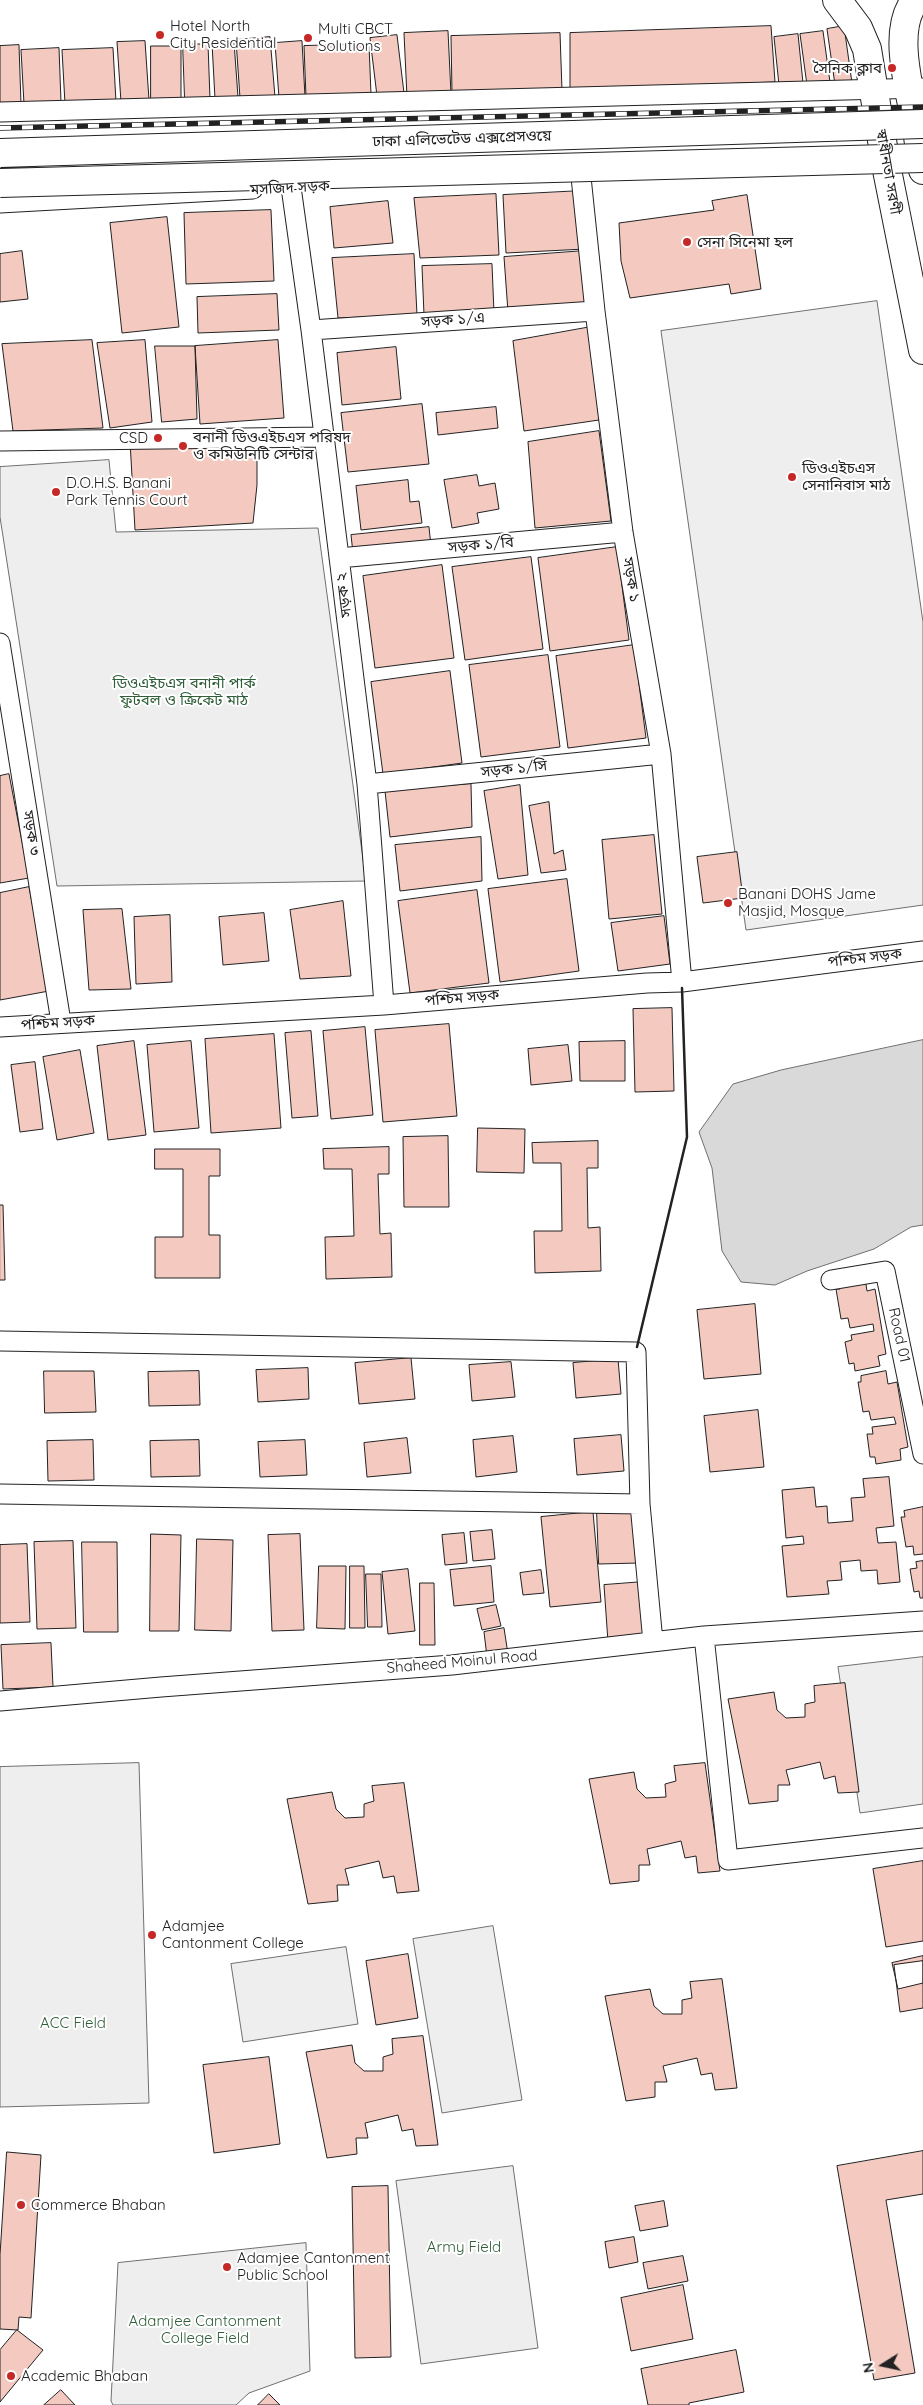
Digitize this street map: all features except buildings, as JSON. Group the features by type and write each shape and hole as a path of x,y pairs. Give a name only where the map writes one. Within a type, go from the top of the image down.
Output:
{"main road":[{"name":"স্বাধীনতা সরণী","path":"838,0 858,28 867,49 886,165 923,350"},
{"path":"916,0 911,6 904,39 915,89 922,164"},
{"name":"ঢাকা এলিভেটেড এক্সপ্রেসওয়ে","path":"0,153 923,124"},
{"name":"ঢাকা এলিভেটেড এক্সপ্রেসওয়ে","path":"0,183 922,164"}],"street":[{"path":"0,112 915,89"},
{"name":"মসজিদ সড়ক","path":"0,203 291,187 922,164"},
{"name":"সড়ক ১","path":"581,177 595,311 623,532 661,754 682,982"},
{"name":"সড়ক ২","path":"291,187 311,330 367,784 384,1005"},
{"name":"সড়ক ১/এ","path":"311,330 595,311"},
{"path":"0,441 323,437"},
{"name":"সড়ক ১/বি","path":"339,558 623,532"},
{"name":"সড়ক ৩","path":"0,643 61,1022"},
{"name":"সড়ক ১/সি","path":"367,784 661,754"},
{"name":"পশ্চিম সড়ক","path":"0,1028 61,1022 384,1005 682,982 923,951"},
{"name":"Road 01","path":"831,1280 885,1271 923,1454"},
{"path":"0,1341 636,1352 640,1504 653,1642"},
{"path":"0,1494 640,1504"},
{"name":"Shaheed Moinul Road","path":"0,1702 161,1687 452,1665 704,1636 923,1621"},
{"path":"704,1636 728,1860 923,1838"}],"green space":[{"name":"ডিওএইচএস সেনানিবাস মাঠ","path":"877,301 923,622 923,905 746,930 661,331"},
{"name":"ডিওএইচএস বনানী পার্ক ফুটবল ও ক্রিকেট মাঠ","path":"109,460 116,532 318,528 366,881 57,886 0,517 0,467"},
{"path":"923,1657 923,1804 860,1813 838,1667"},
{"name":"ACC Field","path":"139,1763 149,2103 0,2107 0,1767"},
{"path":"493,1926 522,2100 442,2113 413,1939"},
{"path":"346,1947 358,2024 243,2042 231,1964"},
{"name":"Army Field","path":"513,2166 538,2348 421,2364 396,2181"},
{"name":"Adamjee Cantonment College Field","path":"306,2243 310,2371 249,2393 236,2405 113,2405 111,2401 118,2263"}],"shaded area":[{"path":"923,1040 923,1225 911,1227 874,1249 807,1271 775,1285 741,1282 722,1251 712,1168 699,1132 733,1084 781,1070"}],"tram line":[{"path":"0,149 923,126"}],"railway":[{"path":"0,128 923,107"}],"wall":[{"path":"637,1347 687,1137 682,988"}],"place":[{"name":"Hotel North City Residential","path":"160,35"},
{"name":"Multi CBCT Solutions","path":"308,38"},
{"name":"সৈনিক ক্লাব","path":"892,68"},
{"name":"সেনা সিনেমা হল","path":"687,242"},
{"name":"CSD","path":"158,438"},
{"name":"বনানী ডিওএইচএস পরিষদ ও কমিউনিটি সেন্টার","path":"183,446"},
{"name":"ডিওএইচএস সেনানিবাস মাঠ","path":"792,477"},
{"name":"D.O.H.S. Banani Park Tennis Court","path":"56,492"},
{"name":"Banani DOHS Jame Masjid, Mosque","path":"728,903"},
{"name":"Adamjee Cantonment College","path":"152,1935"},
{"name":"Commerce Bhaban","path":"21,2205"},
{"name":"Adamjee Cantonment Public School","path":"227,2267"},
{"name":"Academic Bhaban","path":"11,2376"}]}
